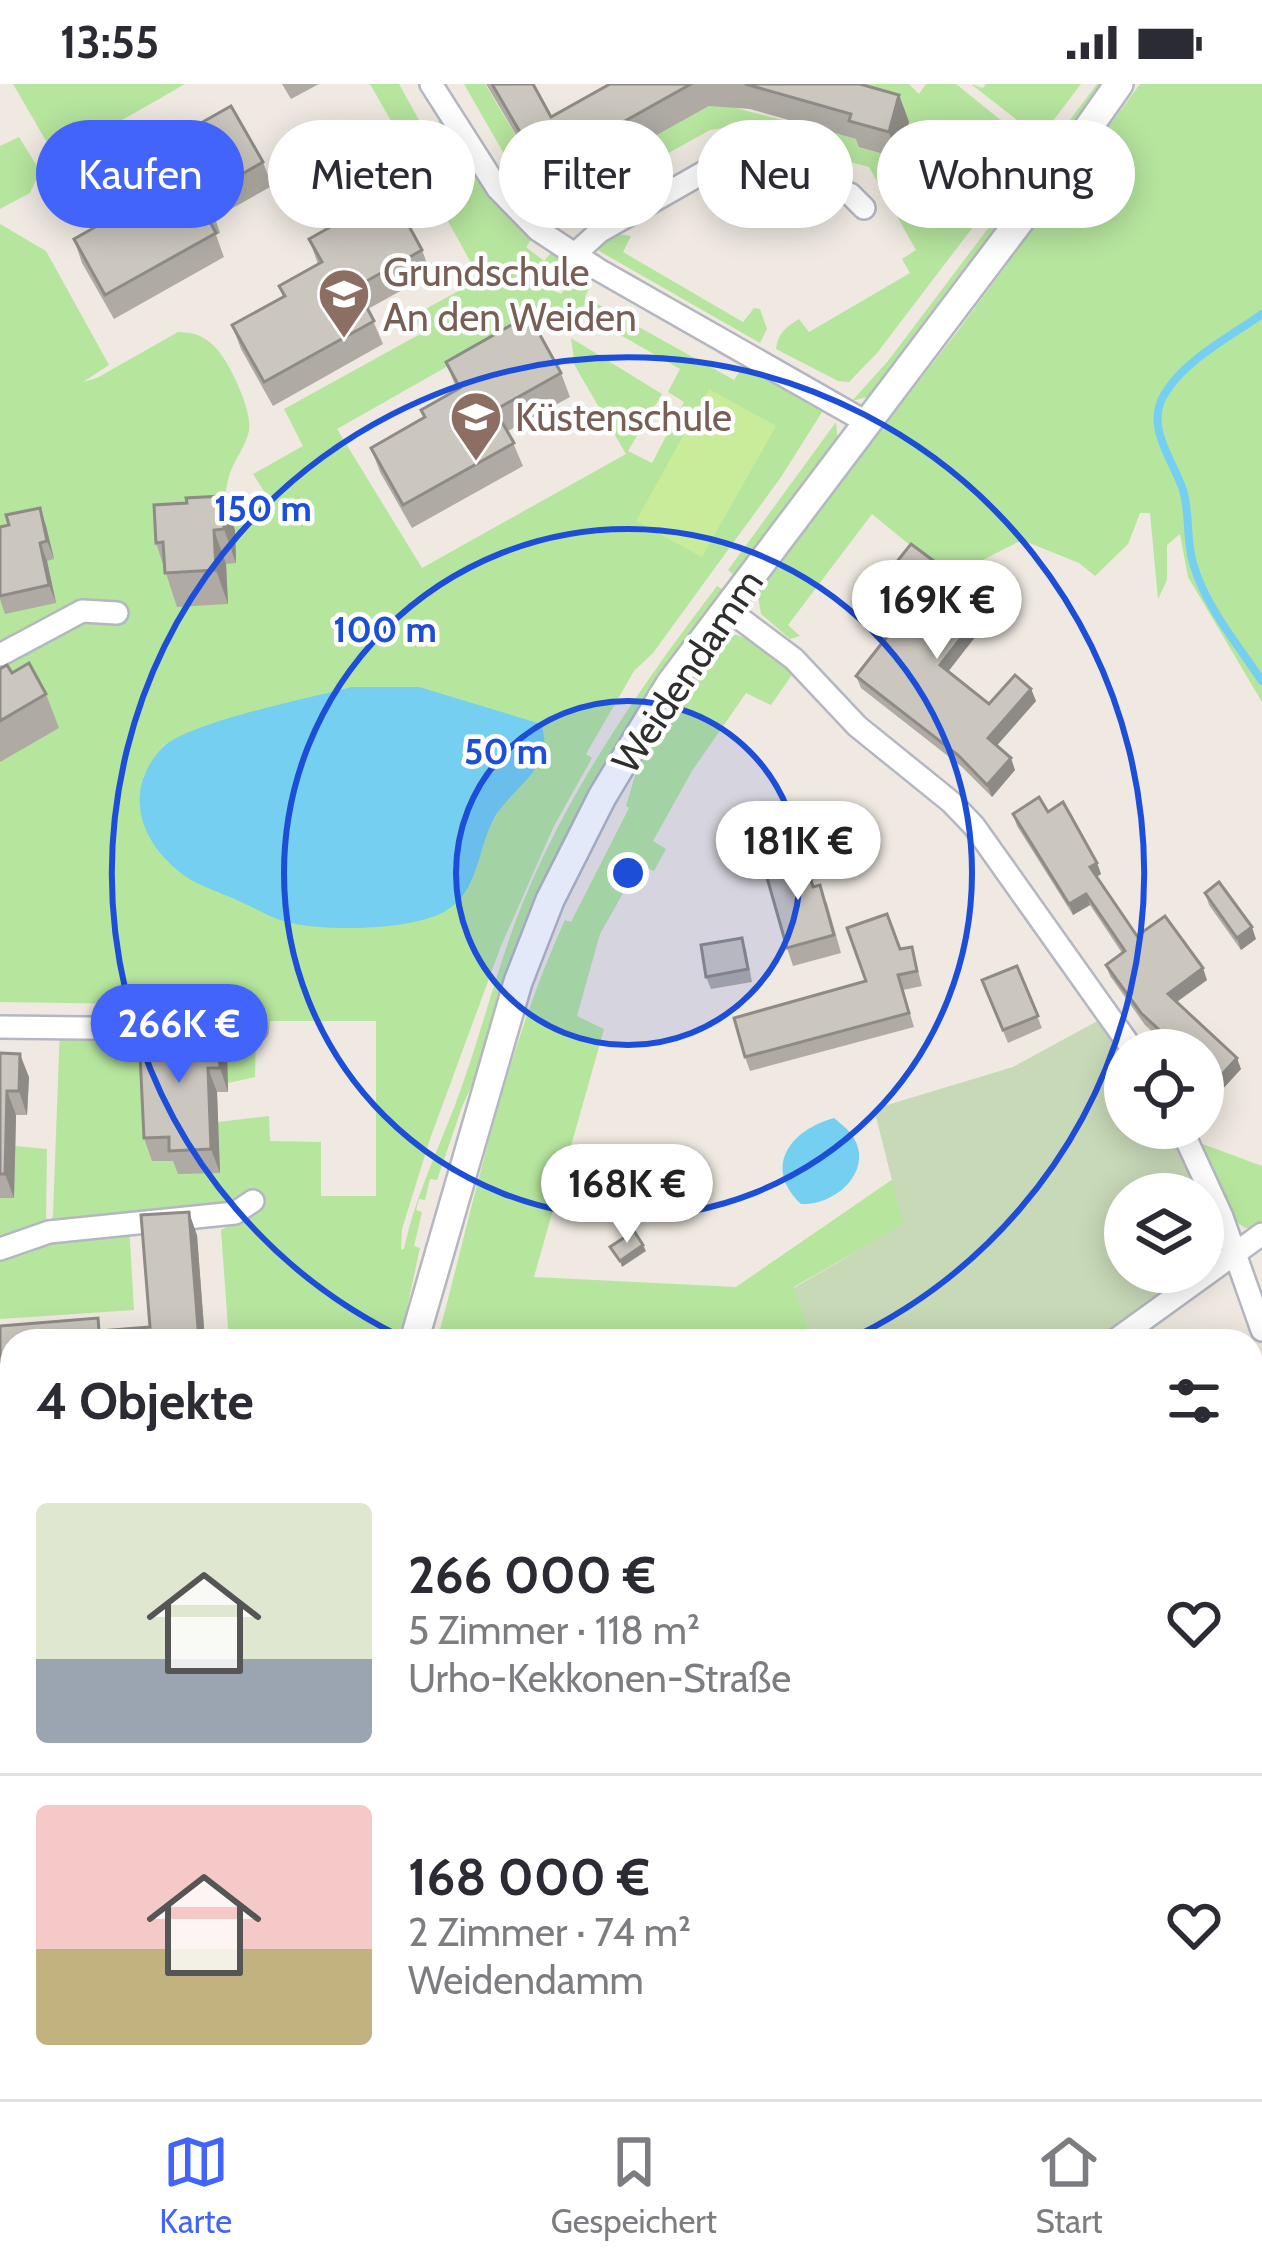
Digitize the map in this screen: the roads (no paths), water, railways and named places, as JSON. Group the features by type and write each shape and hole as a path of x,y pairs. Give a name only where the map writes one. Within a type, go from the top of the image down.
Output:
{"street":[{"path":"431,84 498,189 538,230 866,422"},
{"name":"Weidendamm","path":"417,1329 518,982 572,853 639,732 726,608 1062,165 1118,84"},
{"path":"575,254 599,232 719,163 731,161 850,194 864,208"},
{"path":"726,608 794,659 857,726 974,826 1118,1029"},
{"path":"0,655 82,611 117,613"},
{"path":"0,1027 256,1030"},
{"path":"1190,1149 1236,1252 1262,1329"},
{"path":"0,1249 49,1232 236,1213 254,1202"},
{"path":"1130,1329 1262,1234"}],"water":[{"path":"351,687 419,687 541,724 544,739 539,763 496,815 470,883 453,906 425,919 386,926 303,925 274,918 194,881 159,851 148,835 140,801 149,765 162,748 222,720"},
{"path":"834,1118 855,1140 859,1153 854,1176 837,1194 801,1204 784,1176 787,1151 805,1131"}],"waterway":[{"path":"1262,314 1183,371 1164,395 1158,419 1183,490 1198,579 1262,681"}],"place":[{"name":"Grundschule An den Weiden","path":"344,340"},
{"name":"Küstenschule","path":"476,463"}]}
